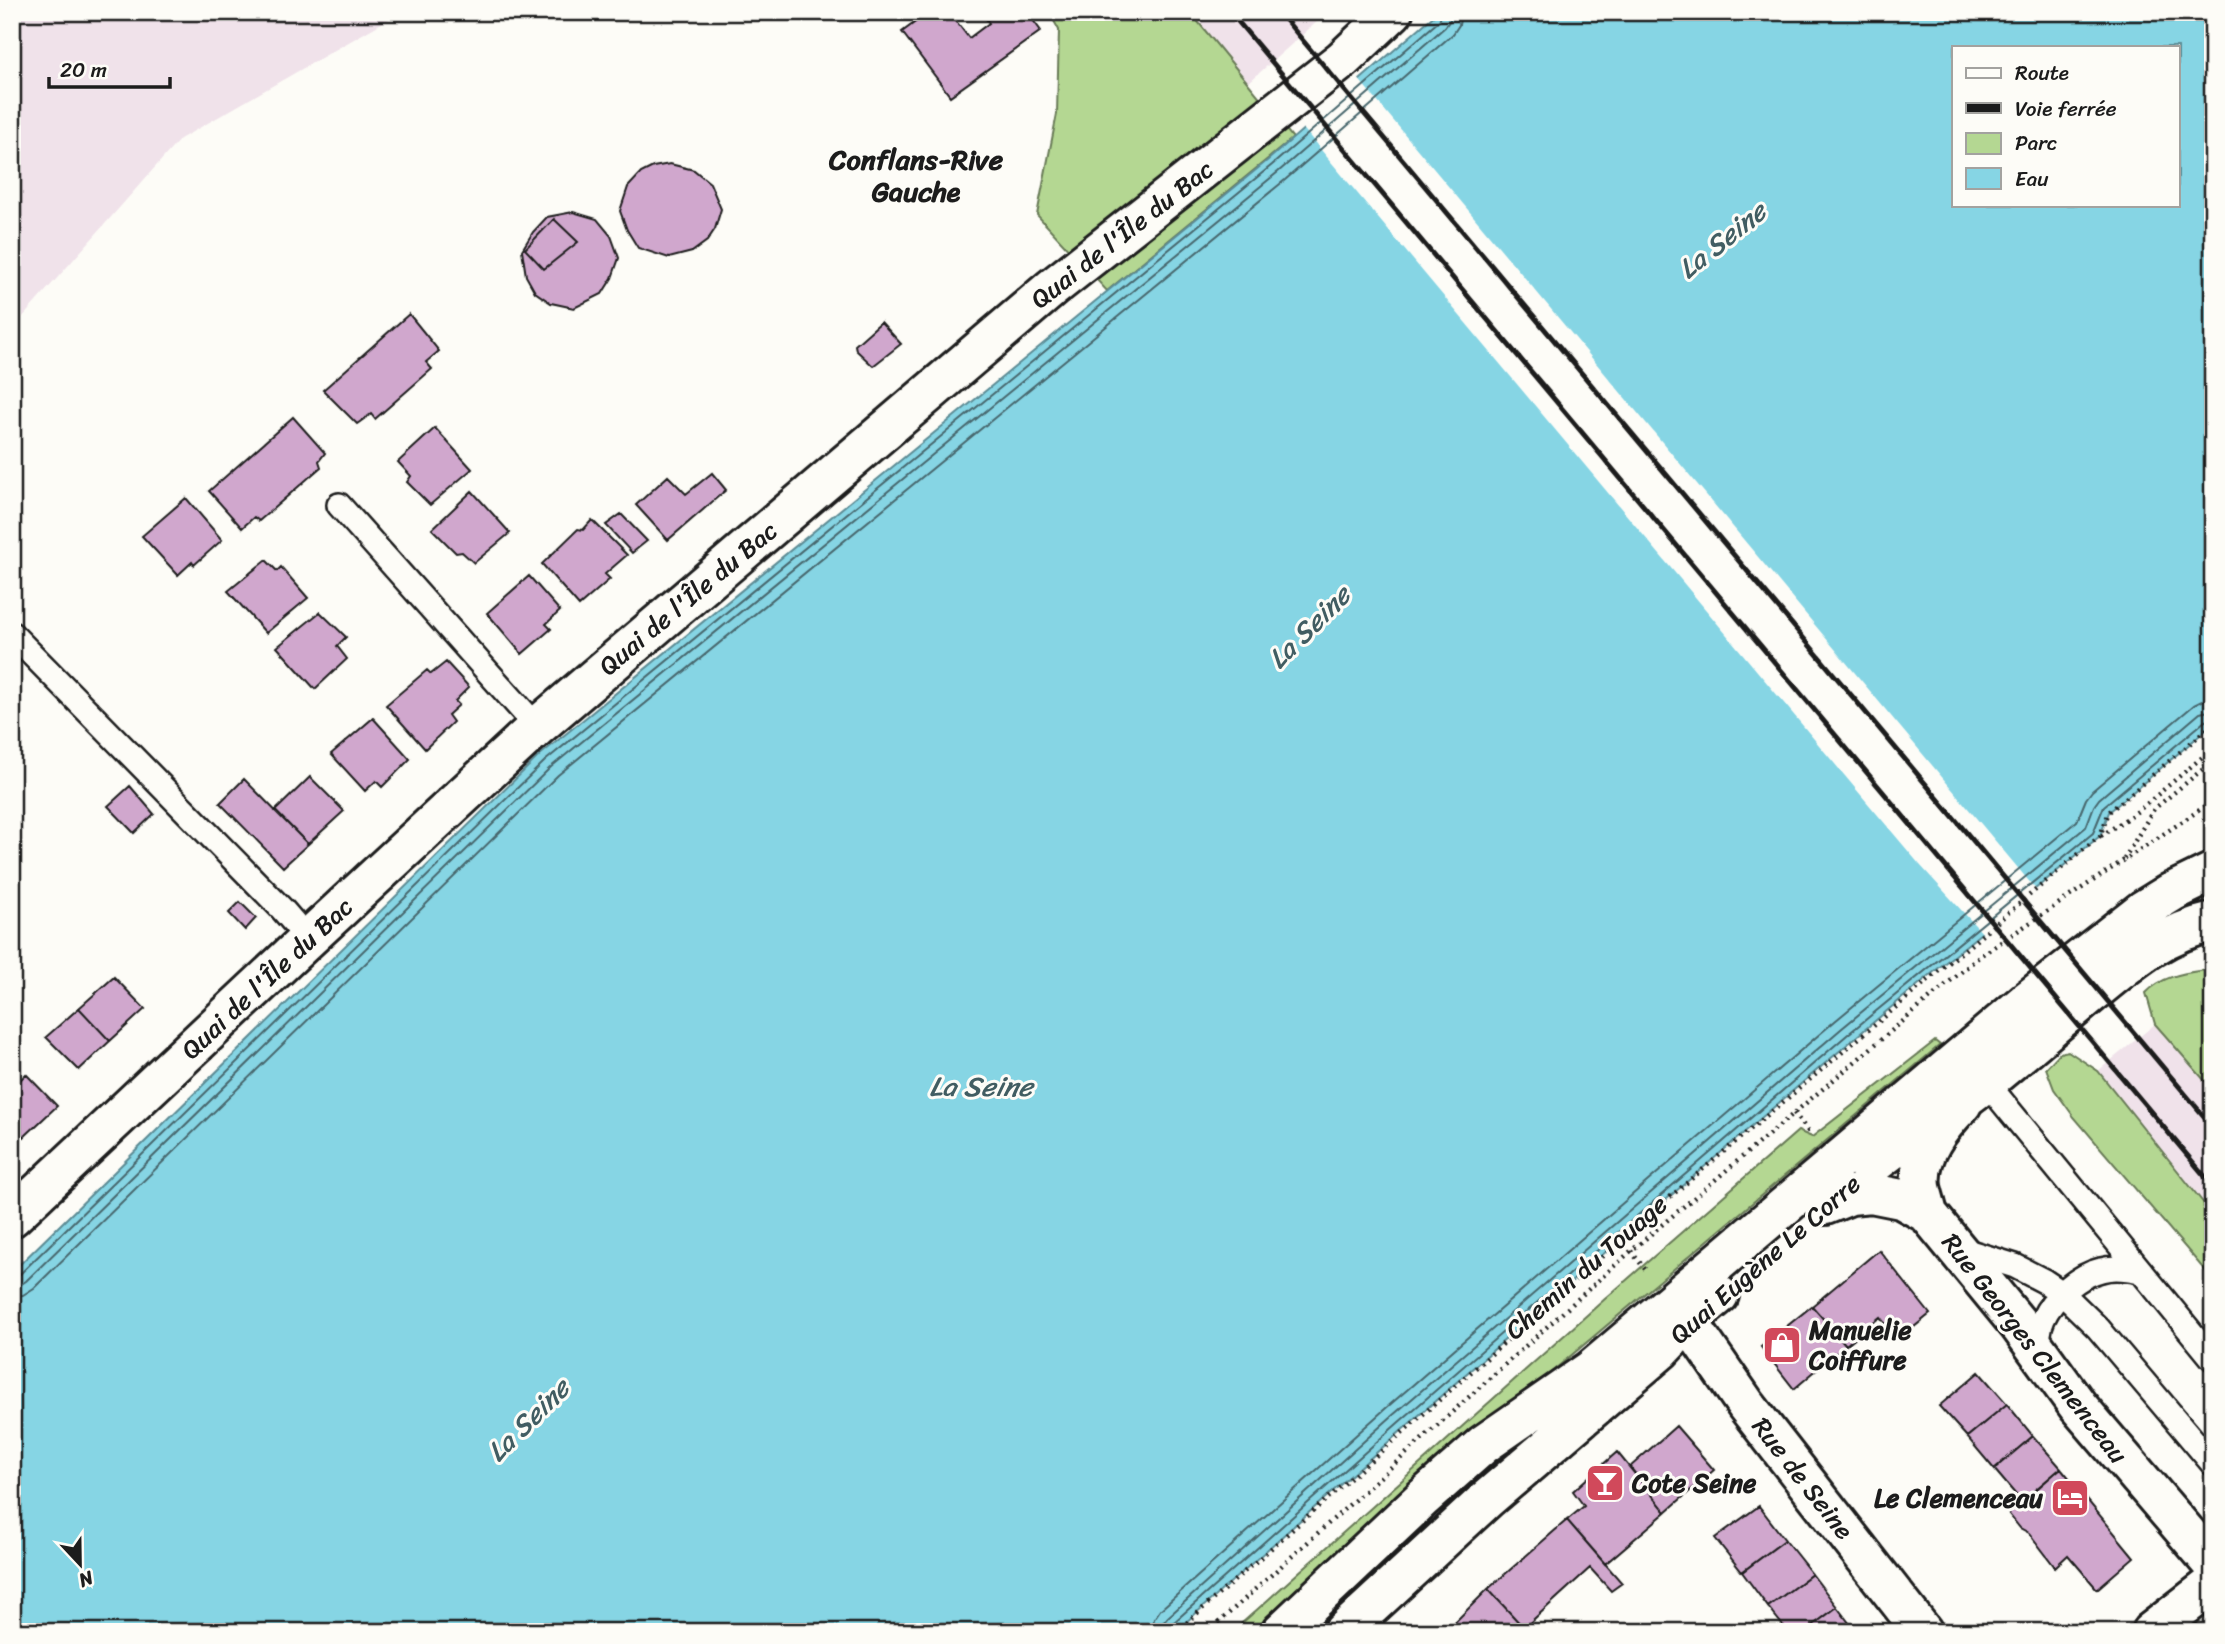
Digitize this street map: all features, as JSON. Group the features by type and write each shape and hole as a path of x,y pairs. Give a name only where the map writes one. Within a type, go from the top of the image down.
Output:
{"street":[{"name":"Quai de l'Île du Bac","path":"12,1217 537,727 1052,288 1322,77 1393,12"},
{"name":"Quai Eugène Le Corre","path":"1281,1632 1440,1482 1506,1427 1591,1370 2099,943 2143,910 2213,872"},
{"name":"Quai Eugène Le Corre","path":"1343,1632 1487,1499 1661,1350 1688,1321 1896,1145 1980,1087 2133,960 2162,940 2184,930 2213,922"},
{"path":"1928,1214 1921,1186 1926,1154 1943,1125 1980,1087"},
{"name":"Rue Georges Clemenceau","path":"1825,1205 1850,1195 1871,1193 1901,1199 1928,1214 2019,1325 2078,1406 2213,1564"},
{"name":"Rue de Seine","path":"1688,1321 1746,1405 1923,1632"},
{"name":"Quai Eugène Le Corre","path":"1306,1632 1371,1572 1440,1482"},
{"path":"2151,1632 2213,1584"}],"lane":[{"path":"339,505 537,727"},
{"path":"12,634 282,909 308,939"},
{"path":"1937,1078 1965,1072 1982,1077 1980,1087 2213,1359"},
{"path":"1957,1248 2015,1266 2062,1293 2098,1328 2213,1464"},
{"path":"2038,1353 2043,1319 2051,1304 2062,1293 2099,1270 2123,1267 2140,1271"}],"path":[{"path":"2100,836 2109,812 2213,724"},
{"path":"1176,1632 1664,1202 2100,836 2138,811 2213,748"},
{"path":"2124,860 2154,809 2213,761"},
{"name":"Chemin du Touage","path":"1208,1632 1631,1251 1999,942 2213,801"},
{"path":"1631,1251 1653,1279"}],"shaded area":[{"path":"12,12 401,12 180,139 12,332"},
{"path":"1190,12 1323,12 1319,20 1248,83"},
{"path":"2155,1024 2213,1090 2213,1215 2098,1071"}],"green space":[{"path":"1049,12 1190,12 1293,138 1107,291 1037,215 1057,114 1059,30"},
{"path":"2213,969 2213,1090 2155,1024 2146,993 2168,978"},
{"path":"1935,1041 1940,1045 1479,1433 1260,1632 1232,1632 1606,1298 1798,1131 1812,1137"},
{"path":"2068,1051 2098,1071 2213,1215 2213,1280 2074,1117 2054,1089 2046,1068 2060,1053"}],"water":[{"name":"La Seine","path":"1438,12 2213,12 2213,724 2109,812 2100,836 1880,1017 1679,1188 1175,1632 12,1632 12,1272 540,755 1268,160"}],"pier":[{"path":"1357,77 2038,892 1985,936 1920,865 1301,126"}],"building":[{"path":"929,12 949,12 969,38 989,23 981,12 1027,12 1041,31 950,96 902,32"},
{"path":"670,164 694,170 710,183 721,209 715,229 707,241 692,252 669,258 638,248 620,211 628,187 641,173 653,167"},
{"path":"573,212 597,219 611,236 619,258 612,278 602,294 574,308 551,303 535,292 526,276 522,250 533,232 547,217","holes":["554,219 578,242 544,269 525,249"]},
{"path":"554,219 578,242 544,269 525,249"},
{"path":"409,314 439,351 426,362 432,369 375,419 371,414 357,424 323,390"},
{"path":"881,322 901,344 873,366 856,350 855,345"},
{"path":"293,417 325,453 319,461 321,467 259,521 254,517 242,528 209,491"},
{"path":"435,428 472,469 430,505 407,482 411,476 398,462"},
{"path":"712,473 726,490 668,540 636,505 668,476 686,494"},
{"path":"472,491 510,533 474,563 462,552 456,553 432,529"},
{"path":"186,498 222,540 194,565 192,562 178,575 142,536"},
{"path":"621,514 647,541 632,553 606,525"},
{"path":"592,520 627,555 605,574 610,579 579,606 542,564 578,529 583,530"},
{"path":"266,560 277,571 281,567 308,598 266,633 228,591"},
{"path":"529,576 560,611 546,624 551,629 522,654 487,613"},
{"path":"320,612 346,637 337,646 347,659 315,689 277,647"},
{"path":"446,662 469,687 455,701 459,705 448,715 453,722 425,749 386,705 427,670 431,674"},
{"path":"373,718 410,759 382,787 376,781 365,791 331,754"},
{"path":"310,777 344,811 308,844 275,811"},
{"path":"244,779 308,844 283,867 220,803"},
{"path":"130,786 154,814 134,833 108,806"},
{"path":"240,902 256,918 245,930 229,913"},
{"path":"114,977 145,1009 110,1041 79,1008"},
{"path":"79,1008 110,1041 79,1070 46,1037"},
{"path":"26,1074 57,1106 24,1137 12,1124 12,1088"},
{"path":"1879,1250 1930,1314 1898,1340 1880,1317 1846,1345 1812,1306"},
{"path":"1812,1306 1846,1345 1794,1389 1761,1347"},
{"path":"1979,1372 2007,1404 1967,1437 1939,1406"},
{"path":"2007,1404 2033,1436 1994,1469 1967,1437"},
{"path":"1676,1426 1714,1470 1666,1512 1630,1467"},
{"path":"2033,1436 2061,1468 2022,1502 1994,1469"},
{"path":"1617,1452 1666,1512 1605,1564 1567,1520 1584,1506 1573,1491"},
{"path":"2061,1468 2134,1557 2097,1589 2068,1555 2055,1567 2029,1533 2020,1528 2008,1513"},
{"path":"1759,1506 1785,1540 1742,1572 1715,1538"},
{"path":"1567,1520 1622,1583 1611,1591 1590,1568 1524,1628 1488,1589"},
{"path":"1785,1540 1812,1574 1768,1607 1742,1572"},
{"path":"1812,1574 1837,1607 1804,1632 1788,1632 1768,1607"},
{"path":"1488,1589 1524,1628 1519,1632 1447,1632 1446,1631"},
{"path":"1837,1607 1856,1632 1804,1632"}],"railway":[{"path":"1230,12 2213,1186"},
{"path":"1279,12 2213,1127"}],"place":[{"name":"Manuelie Coiffure","path":"1782,1345"},
{"name":"Cote Seine","path":"1605,1483"},
{"name":"Le Clemenceau","path":"2070,1498"}],"district":[{"name":"Conflans-Rive Gauche","path":"916,175"}]}
